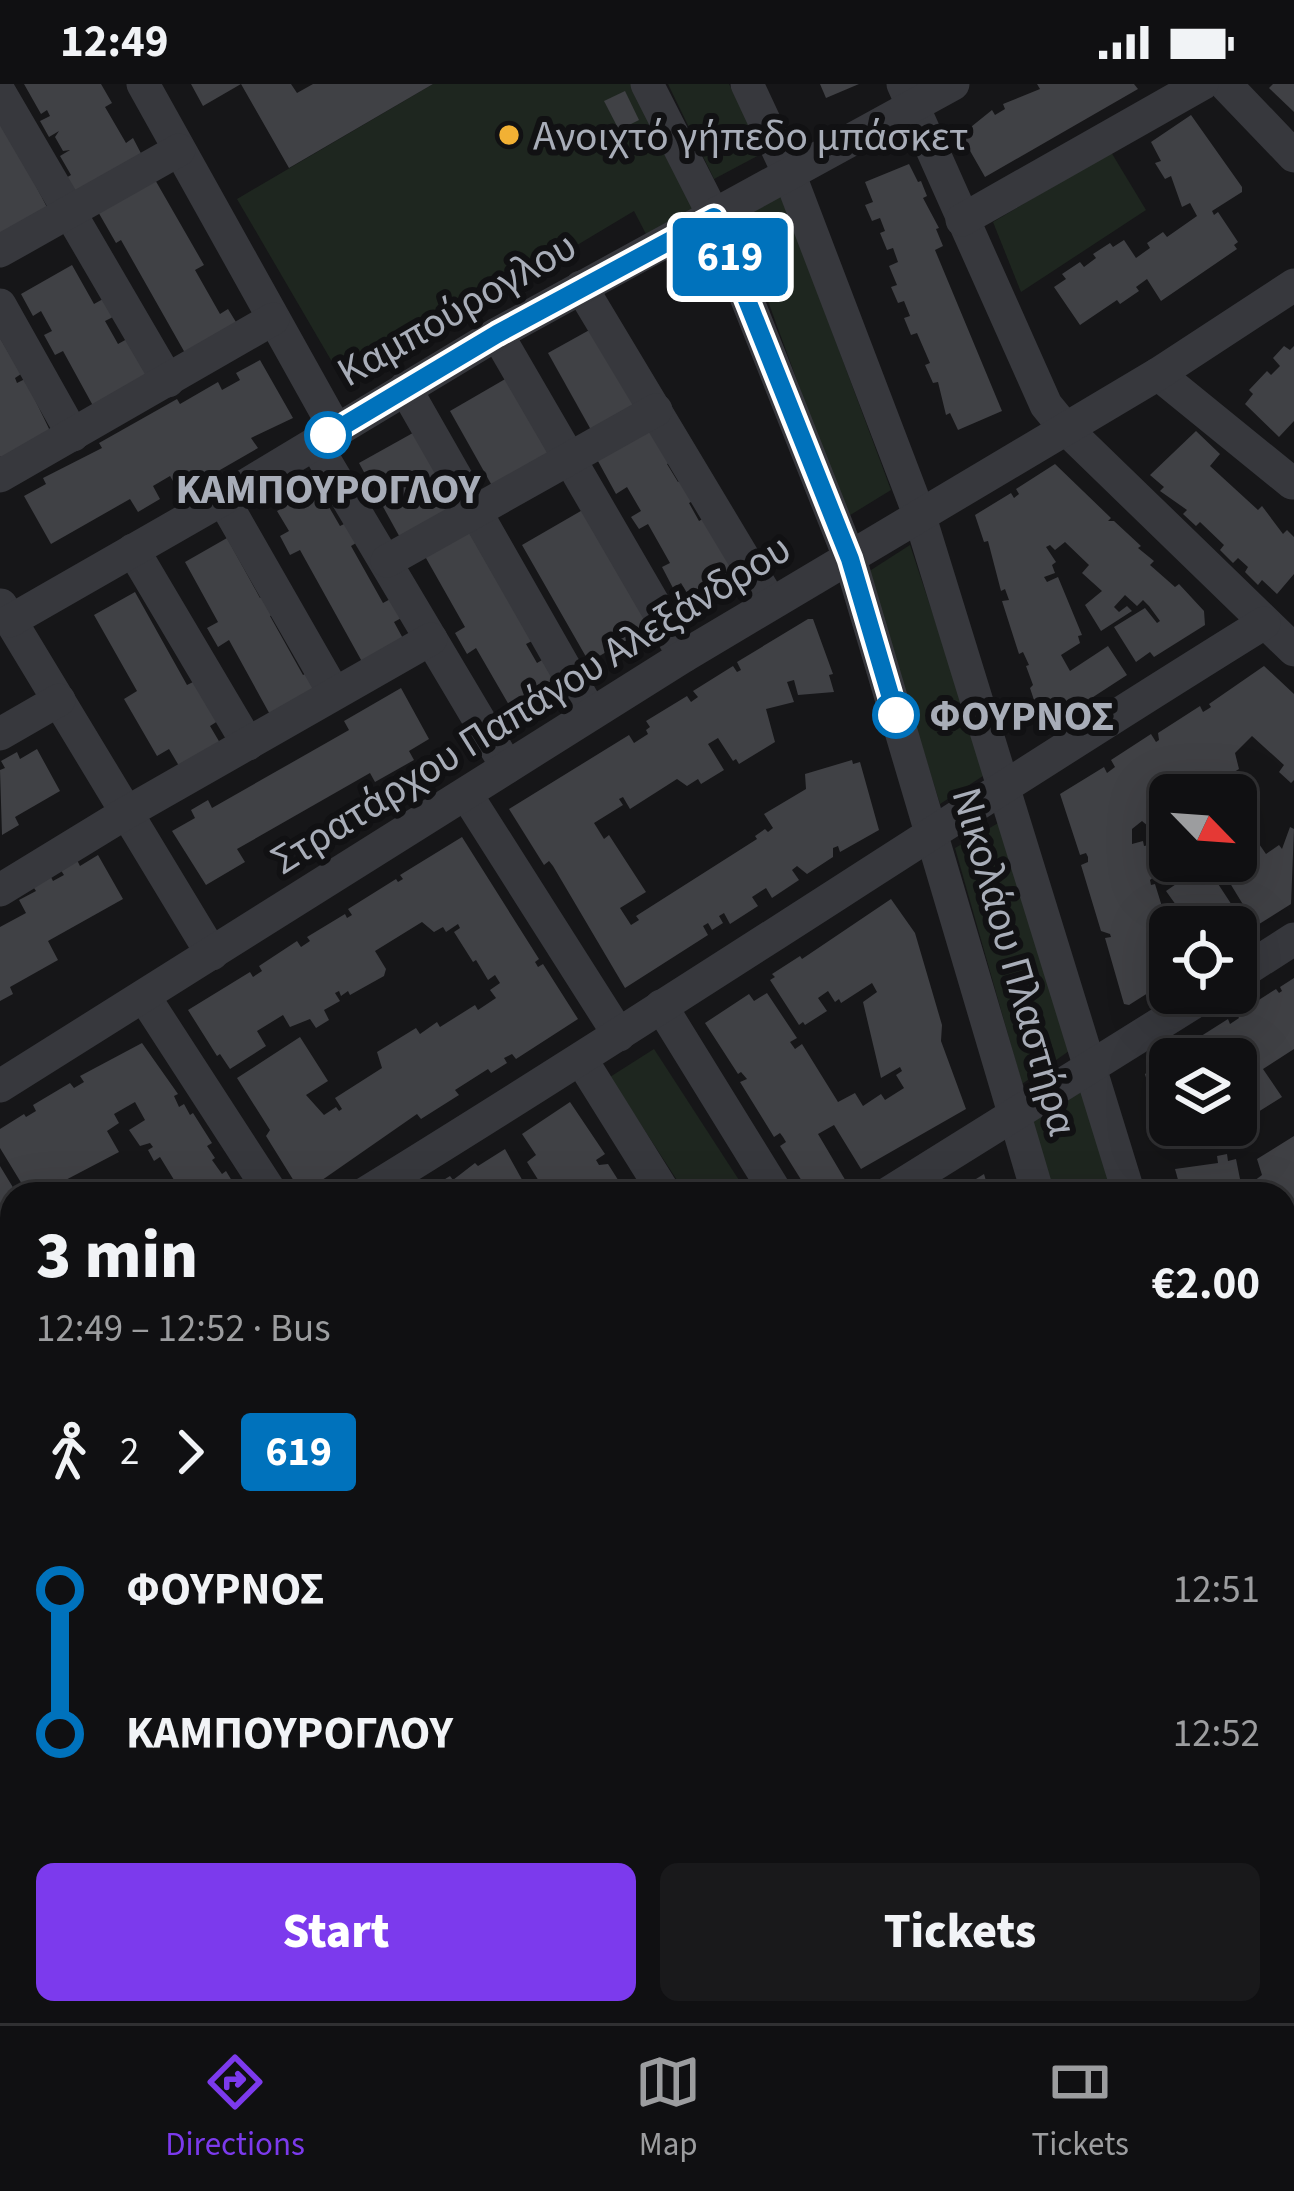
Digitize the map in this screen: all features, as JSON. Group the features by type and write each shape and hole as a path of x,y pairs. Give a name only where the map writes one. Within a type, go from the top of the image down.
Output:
{"street":[{"path":"142,84 273,319 387,561 506,767"},
{"name":"Νικολάου Πλαστήρα","path":"647,84 714,217 850,559 1035,1182"},
{"name":"Νικολάου Πλαστήρα","path":"747,84 790,176 919,514 1125,1182"},
{"name":"Καμπούρογλου","path":"5,612 133,550 497,334 790,176 908,96 953,84"},
{"path":"962,220 1202,84"},
{"path":"1225,84 1294,156"},
{"path":"0,93 168,382"},
{"path":"908,96 1046,405 1294,650"},
{"path":"0,251 178,150"},
{"name":"Στρατάρχου Παπάγου Αλεξάνδρου","path":"0,1087 770,602 1158,374 1294,285"},
{"path":"581,287 770,602"},
{"path":"0,305 73,435"},
{"path":"0,476 273,319"},
{"path":"497,334 684,656"},
{"path":"1158,374 1292,483 1294,480"},
{"path":"405,388 591,714"},
{"path":"387,561 656,410"},
{"path":"223,499 334,693"},
{"path":"133,550 248,744"},
{"path":"5,612 212,954"},
{"path":"384,1182 1264,623"},
{"path":"0,890 430,639"},
{"path":"0,734 59,700"},
{"path":"466,794 620,1036"},
{"path":"1257,963 1294,939"},
{"path":"145,998 264,1182"},
{"path":"661,1006 770,1182"},
{"path":"906,1182 1175,1014"},
{"path":"582,1060 658,1182"}],"shaded area":[{"path":"433,84 631,84 693,208 646,234 634,211 345,384 237,199"},
{"path":"668,84 729,84 763,153 714,179"},
{"path":"1111,152 1146,210 1021,292 993,222"},
{"path":"781,194 891,490 847,517 739,222"},
{"path":"910,545 986,774 940,804 868,572"},
{"path":"1000,822 1069,1051 1022,1084 955,848"},
{"path":"654,1049 740,1182 678,1182 610,1077"},
{"path":"1086,1089 1115,1182 1050,1182 1030,1120"}],"building":[{"path":"24,84 101,84 112,103 105,107 126,143 133,138 146,163 75,200 64,179 71,175 60,156 70,150 63,151 55,137 59,131 49,137 40,121 50,116 47,110 41,114"},
{"path":"191,84 241,84 203,106"},
{"path":"241,84 291,84 297,93 313,84 433,84 289,168"},
{"path":"820,84 859,84 826,98"},
{"path":"1037,84 1134,84 1138,89 985,177 961,135 992,110 995,115 1005,109 1003,104 1040,89"},
{"path":"1294,84 1294,112 1269,88"},
{"path":"625,91 639,120 619,130 604,101"},
{"path":"1191,115 1242,187 1242,192 1212,211 1214,215 1218,212 1238,242 1237,249 1161,301 1147,279 1136,287 1139,291 1080,325 1054,287 1066,279 1062,274 1080,262 1084,267 1110,243 1113,247 1124,240 1136,258 1150,248 1147,243 1163,232 1167,237 1197,216 1190,203 1182,207 1171,176 1165,179 1155,163 1161,161 1151,142"},
{"path":"0,117 50,213 0,241"},
{"path":"909,164 921,181 927,196 923,198 939,228 943,246 935,250 1002,411 958,430 950,413 946,415 917,333 911,335 904,301 898,303 891,287 897,285 889,266 898,262 893,248 887,250 880,218 872,221 865,205 873,202 865,182"},
{"path":"150,171 204,265 195,270 220,314 228,309 239,327 189,360 121,240 116,243 93,203"},
{"path":"72,265 94,304 103,299 113,317 105,321 118,344 127,339 149,379 97,413 63,351 55,355 44,335 52,331 41,311 33,316 21,294"},
{"path":"593,328 640,412 595,437 548,353"},
{"path":"0,338 21,374 15,378 17,383 25,379 53,437 4,464 0,456"},
{"path":"1284,346 1290,350 1294,346 1294,421 1279,437 1245,404 1253,394 1249,390 1267,371 1271,375 1280,366 1273,358"},
{"path":"260,360 293,418 251,438 258,448 180,493 170,476 153,486 160,499 138,512 130,499 51,544 24,496 46,484 43,478 102,448 99,443 177,399 180,404 218,382 222,390 240,380 236,373"},
{"path":"512,375 557,456 495,491 450,411"},
{"path":"652,418 676,459 667,464 678,482 686,477 698,498 689,503 699,521 710,515 747,580 736,587 731,579 692,601 681,583 673,588 662,567 670,563 648,524 639,529 631,517 641,511 627,487 616,494 593,452"},
{"path":"420,429 464,509 403,543 359,463"},
{"path":"1196,431 1220,454 1210,466 1258,510 1262,506 1283,534 1287,530 1294,537 1294,574 1277,594 1262,580 1258,585 1238,558 1233,563 1220,550 1224,545 1200,522 1196,526 1183,514 1187,510 1160,491 1164,487 1150,475"},
{"path":"1055,464 1111,518 1108,521 1114,521 1141,546 1138,548 1154,561 1150,565 1175,587 1179,584 1204,611 1205,625 1154,657 1150,652 1136,662 1114,627 1145,608 1157,623 1149,606 1143,600 1137,606 1125,595 1114,607 1119,612 1127,606 1132,611 1101,631 1085,605 1102,591 1082,573 1089,565 1065,542 1055,550 1046,547 1056,562 1052,565 1055,573 1044,577 1047,582 1058,577 1082,635 1078,636 1080,643 1061,655 1070,671 1108,646 1127,675 1047,727 1030,688 1029,665 1023,652 1019,654 1002,601 1009,600 1005,589 1001,591 988,541 984,542 975,515 1011,493 1014,498 1019,494 1016,489"},
{"path":"318,488 340,526 350,521 361,540 351,546 383,603 394,597 405,616 394,622 406,644 365,667 300,550 290,555 280,536 289,531 277,511"},
{"path":"586,508 658,634 644,642 639,633 589,662 522,545"},
{"path":"472,522 538,638 526,644 537,663 549,656 560,676 509,705 476,648 467,654 455,633 465,627 422,551"},
{"path":"227,538 260,598 271,592 281,610 270,616 303,675 307,673 317,690 273,720 229,640 218,647 207,628 218,622 185,562"},
{"path":"135,592 187,685 199,679 221,719 210,726 223,748 182,771 169,749 157,756 124,699 137,691 94,615"},
{"path":"813,619 833,674 829,675 834,692 798,695 794,680 787,682 794,702 766,709 775,742 739,764 718,738 708,744 724,770 701,784 698,779 687,786 677,779 630,809 623,797 619,799 623,805 594,823 604,839 609,835 646,892 620,908 631,925 639,920 636,916 757,839 765,829 768,832 773,828 764,814 806,789 805,774 852,760 853,764 860,762 879,830 840,852 838,846 833,848 833,857 807,874 797,866 792,870 799,880 772,898 766,888 752,897 758,906 730,924 724,913 719,916 723,923 712,930 708,923 703,926 708,935 625,988 553,866 549,861 544,865 509,809 629,735 634,743 648,734 646,721 687,696 691,702 698,697 693,691 733,666 741,670 737,662"},
{"path":"1264,666 1294,694 1294,780 1291,783 1279,772 1284,765 1252,736 1235,753 1239,769 1231,774 1149,774 1149,827 1142,821 1132,829 1132,844 1143,841 1144,846 1149,845 1149,882 1155,884 1162,906 1149,906 1149,992 1124,1004 1105,938 1111,937 1101,931 1081,865 1088,857 1080,855 1060,794 1104,767 1107,773 1115,767 1111,760 1151,734 1156,742 1158,733 1200,706 1203,712"},
{"path":"401,688 429,739 409,751 414,760 375,782 370,773 237,849 245,862 206,885 172,831 195,818 191,810 208,800 212,808 349,730 344,721"},
{"path":"37,749 60,791 15,817 19,825 2,835 0,770 5,768 1,761 17,752 20,759"},
{"path":"1290,827 1294,829 1291,904 1257,925 1257,906 1244,906 1229,882 1257,882 1257,841 1266,854 1279,845 1282,849"},
{"path":"462,837 539,959 538,967 543,964 578,1019 516,1059 512,1054 504,1058 507,1063 455,1090 459,1095 421,1119 417,1114 319,1182 295,1182 266,1136 270,1130 237,1078 300,1037 328,1081 306,1095 324,1115 336,1107 339,1111 335,1098 382,1068 377,1052 416,1028 420,1034 475,1005 478,1010 496,998 490,990 500,983 495,975 488,980 473,962 454,932 458,924 446,932 443,927 434,932 422,922 375,951 386,969 384,976 350,995 348,991 341,996 335,993 340,1001 324,1010 329,1020 316,1028 310,1019 290,1027 283,1015 257,1031 266,1046 230,1069 188,1010 250,972 253,977 262,971 259,966 297,941 301,947 310,941 307,937 345,914 347,918 352,915 348,909 403,879 400,875"},
{"path":"98,855 123,899 48,941 58,960 10,987 13,994 0,1001 0,927 26,913 19,900 36,891 32,885 50,875 53,881 64,875 60,869 77,860 80,866"},
{"path":"1179,882 1217,882 1233,906 1175,906 1166,891"},
{"path":"891,899 915,933 942,1025 941,1041 966,1109 861,1169 834,1125 818,1134 846,1182 802,1182 780,1146 786,1142 783,1137 780,1133 774,1137 740,1082 747,1079 738,1074 705,1023 749,994 754,1001 767,993 797,1038 790,1042 795,1049 802,1044 838,1102 855,1093 863,1106 881,1094 885,1100 904,1088 896,1075 900,1067 881,1078 863,1002 877,992 872,983 841,1003 828,991 818,998 827,1011 799,1025 770,980 775,977 772,974"},
{"path":"1294,978 1294,1049 1263,1069 1282,1097 1258,1112 1257,1038 1198,1038 1228,1019 1230,1024 1239,1018 1237,1014 1257,1014 1257,1001 1276,989 1279,993"},
{"path":"142,1043 178,1094 174,1096 179,1107 184,1104 193,1113 212,1143 207,1146 212,1160 233,1182 175,1182 160,1157 154,1161 150,1143 140,1146 129,1130 145,1120 135,1102 114,1114 119,1123 107,1131 119,1152 62,1182 21,1182 0,1148 0,1129 36,1111 33,1105 70,1083 74,1088 84,1082 80,1076"},
{"path":"570,1102 605,1154 596,1160 599,1165 608,1164 619,1182 540,1182 527,1162 536,1155 522,1134"},
{"path":"1294,1136 1294,1182 1255,1182 1262,1175 1257,1159"},
{"path":"505,1149 523,1182 440,1182 450,1176 453,1180 475,1163 478,1166"},
{"path":"1217,1156 1236,1159 1241,1182 1179,1182 1175,1169 1218,1163"}],"bus line":[{"name":"619","path":"328,435 497,334 714,217 850,559 896,715"}],"place":[{"name":"Ανοιχτό γήπεδο μπάσκετ","path":"509,135"},
{"name":"ΚΑΜΠΟΥΡΟΓΛΟΥ","path":"328,435"},
{"name":"ΦΟΥΡΝΟΣ","path":"896,715"}]}
